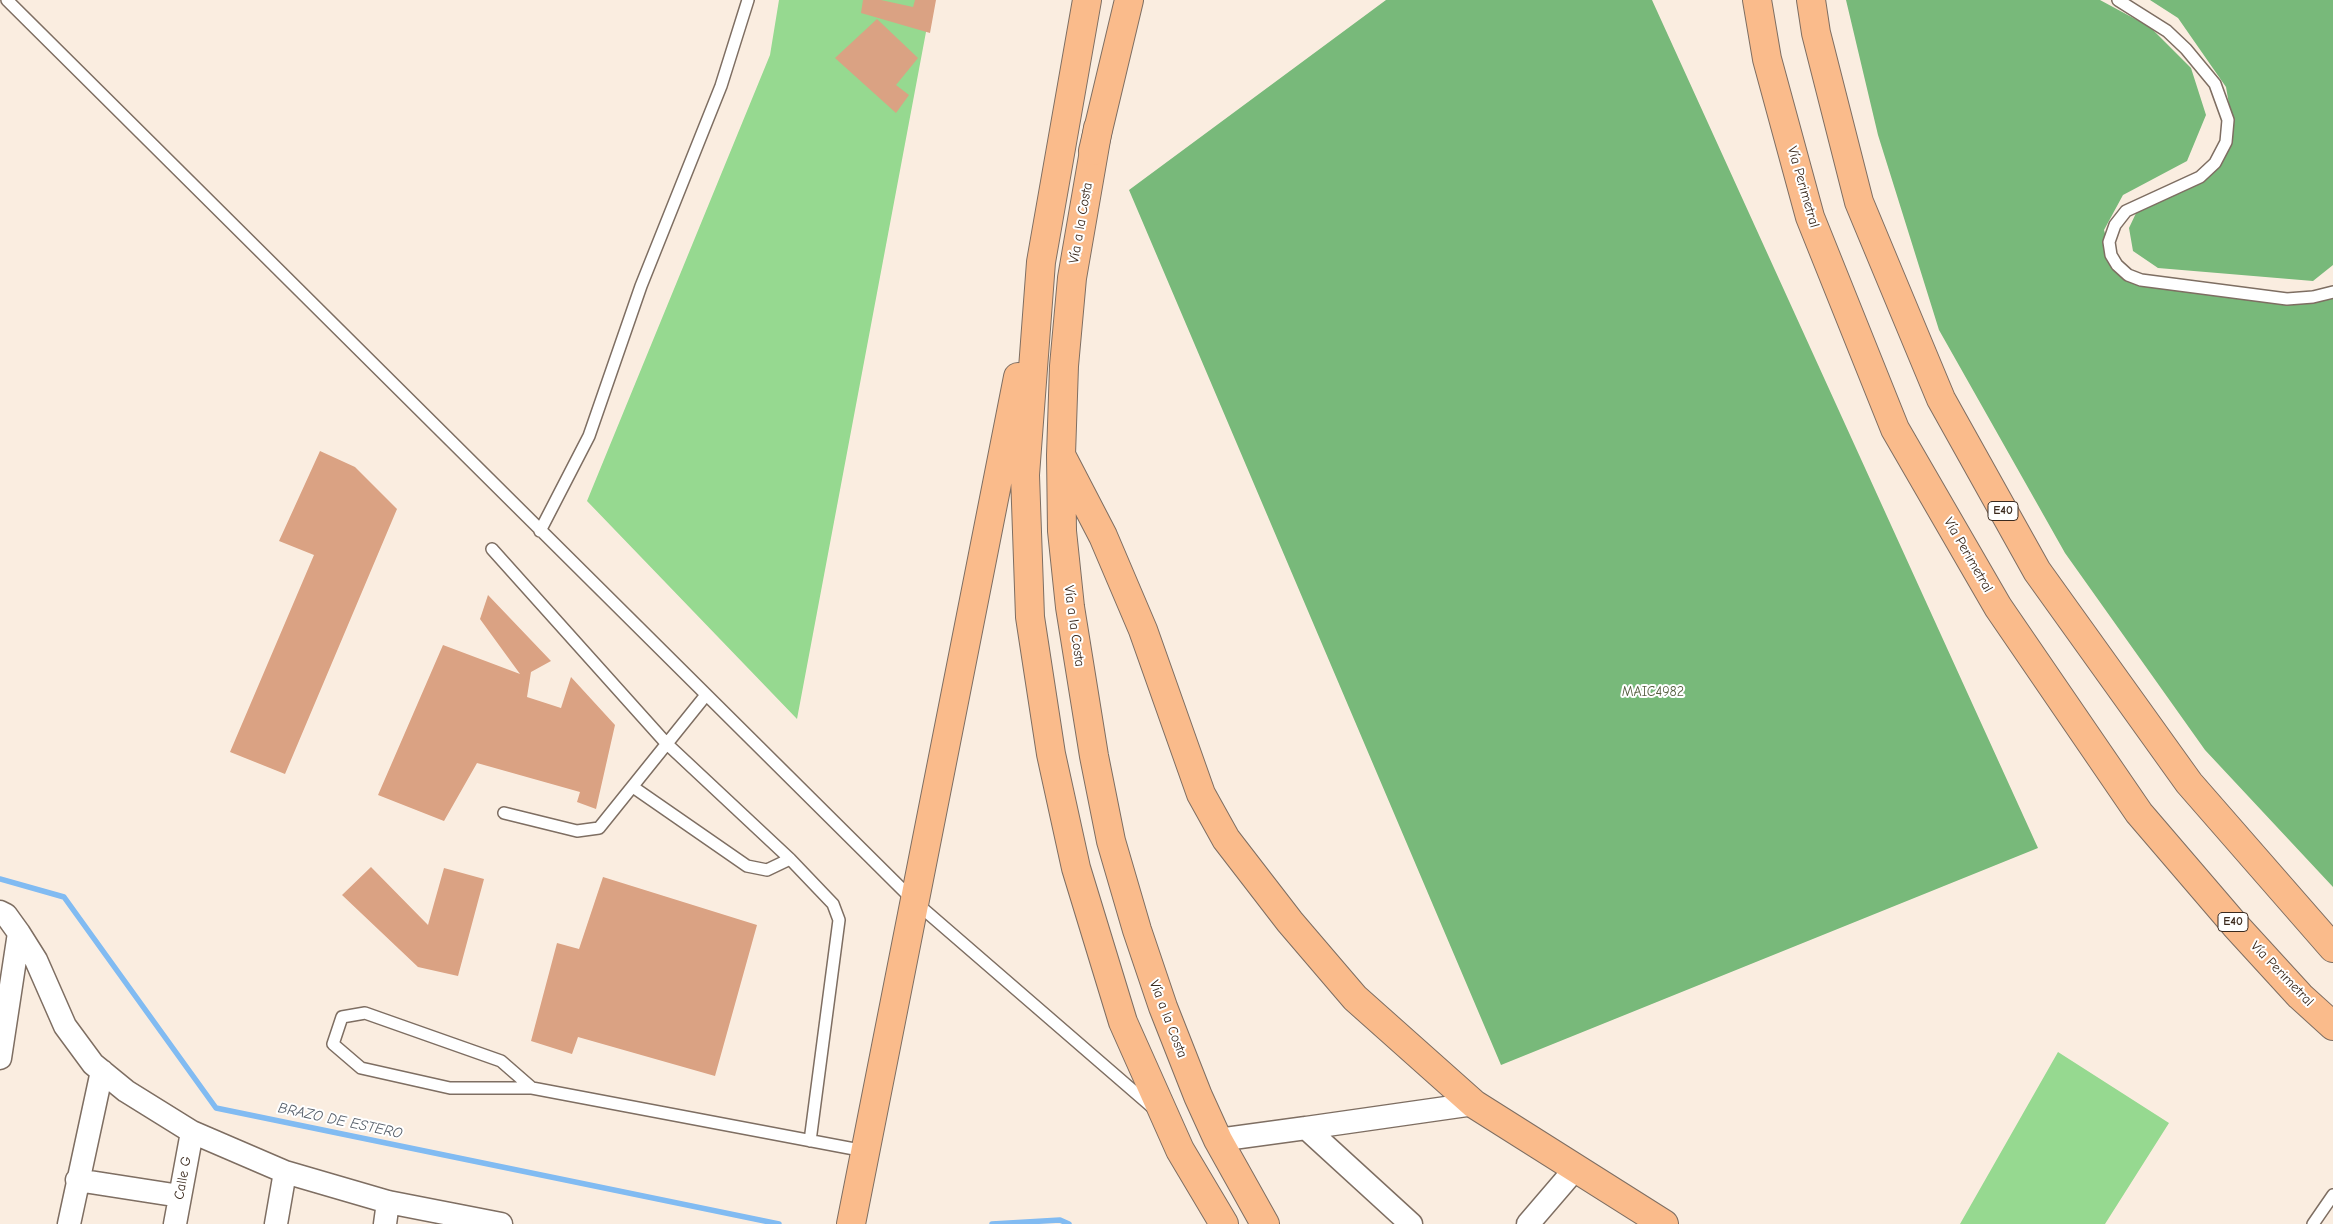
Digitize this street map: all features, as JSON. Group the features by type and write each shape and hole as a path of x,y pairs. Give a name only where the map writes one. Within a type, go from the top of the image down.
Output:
{"main road":[{"path":"851,1224 1041,262 1088,0"},
{"name":"Vía a la Costa","path":"1123,0 1093,151 1072,278 1064,366 1061,455 1062,531 1070,607 1094,756 1111,841 1137,930 1163,1007 1218,1140 1265,1224"},
{"path":"1093,151 1129,0"},
{"path":"1739,0 1767,59"},
{"name":"Vía Perimetral","path":"1757,0 1767,59 1810,217 1894,429 1993,599 2140,813 2235,925 2300,996 2333,1026"},
{"name":"E40","path":"1811,0 1816,33 1859,202 1946,408 2037,571 2189,783 2333,948"},
{"path":"1041,262 1026,475 1030,617 1051,754 1076,868 1123,1022 1180,1150 1224,1224"},
{"path":"1061,455 1103,536 1143,630 1201,794 1226,839 1290,922 1355,998 1474,1104 1664,1224"}],"street":[{"path":"0,912 6,915 20,933 36,960 65,1026 93,1064 126,1091 192,1132 285,1172 450,1220 501,1224"},
{"path":"0,1058 20,933"},
{"path":"69,1224 102,1071"},
{"path":"1218,1140 1474,1104"},
{"path":"1306,1128 1410,1224"},
{"name":"Calle G","path":"175,1224 192,1132"},
{"path":"1528,1224 1576,1168"},
{"path":"276,1224 285,1172"},
{"path":"77,1180 180,1196"},
{"path":"385,1224 388,1202"}],"lane":[{"path":"7,0 914,901 1166,1119"},
{"path":"540,531 589,436 641,286 721,86 748,0"},
{"path":"2118,0 2167,31 2186,48 2216,84 2228,120 2226,142 2215,163 2200,177 2126,211 2115,225 2109,242 2111,255 2118,265 2128,275 2141,280 2287,299 2313,297 2333,292"},
{"path":"492,549 666,743 790,859 833,904 839,920 810,1141"},
{"path":"504,813 577,831 589,831 599,828 706,695"},
{"path":"633,787 747,866 768,870 790,859"},
{"path":"532,1088 501,1061 366,1013 342,1017 333,1044 361,1068 450,1088 532,1088 865,1152"},
{"path":"2313,1224 2333,1195"}],"green space":[{"path":"779,0 932,0 797,719 587,501 770,55"},
{"name":"MAIC4982","path":"1386,0 1652,0 2038,848 1501,1065 1129,190"},
{"path":"1846,0 2100,0 2150,27 2191,68 2206,115 2187,161 2123,195 2104,230 2110,251 2124,267 2150,281 2279,295 2333,293 2333,887 2205,750 2065,553 1939,330 1878,135"},
{"path":"2150,0 2333,0 2333,265 2313,281 2158,268 2133,251 2129,228 2137,211 2205,172 2232,122 2226,87 2178,18"},
{"path":"2058,1052 2169,1123 2105,1224 1960,1224"}],"building":[{"path":"863,0 881,0 913,7 915,0 936,0 930,33 861,13"},
{"path":"877,19 918,58 896,85 909,95 896,113 835,58"},
{"path":"320,451 355,467 397,509 285,774 230,752 314,555 279,541"},
{"path":"488,595 551,661 531,672 527,697 561,708 571,677 615,725 596,809 577,802 580,792 477,763 444,821 378,795 443,645 520,674 480,619"},
{"path":"371,867 428,925 444,868 484,879 458,976 418,967 342,895"},
{"path":"603,877 757,925 715,1076 578,1037 572,1054 531,1041 557,943 579,949"}],"waterway":[{"name":"BRAZO DE ESTERO","path":"0,879 64,897 216,1108 779,1224"},
{"name":"BRAZO DE ESTERO","path":"992,1224 1060,1220 1069,1224"}]}
